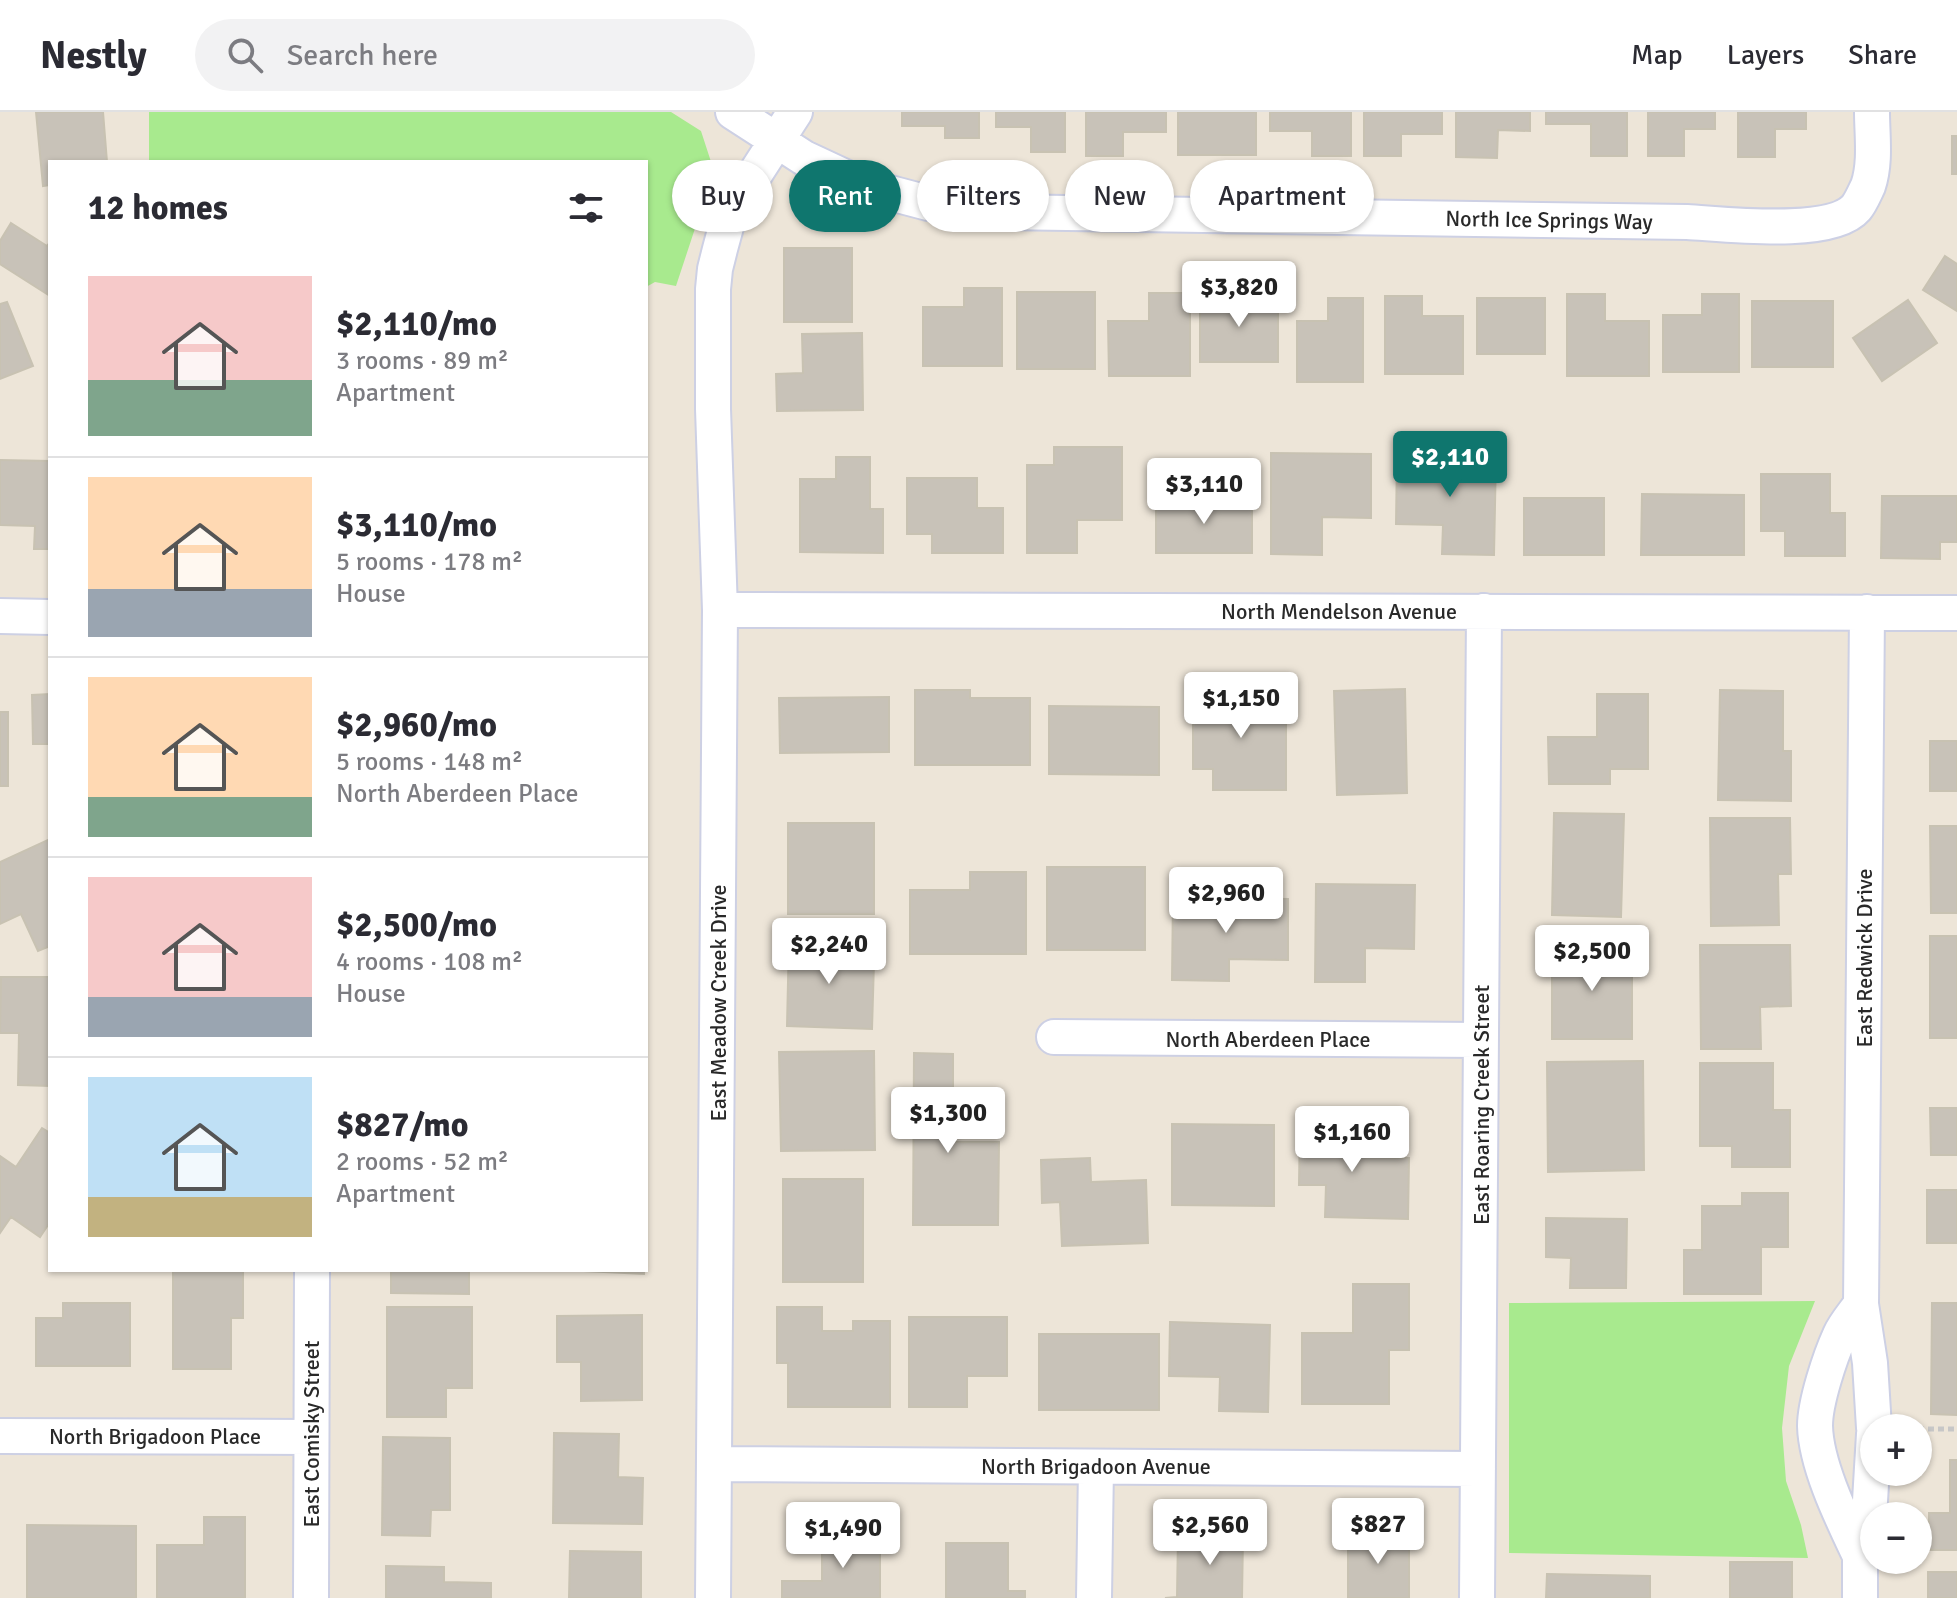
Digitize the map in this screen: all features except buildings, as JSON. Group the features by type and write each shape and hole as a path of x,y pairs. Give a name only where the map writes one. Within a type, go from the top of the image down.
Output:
{"street":[{"name":"North Ice Springs Way","path":"733,112 786,126 804,158 864,186 928,203 993,212 1804,226 1825,223 1856,208 1868,185 1872,167 1872,112"},
{"name":"East Meadow Creek Drive","path":"713,1598 720,610 713,409 713,289 727,223 786,126"},
{"name":"North Mendelson Avenue","path":"720,610 1957,613"},
{"name":"East Roaring Creek Street","path":"1477,1598 1484,611"},
{"name":"East Redwick Drive","path":"1867,612 1861,1304 1870,1363 1873,1414"},
{"path":"0,616 48,617"},
{"name":"North Aberdeen Place","path":"1054,1037 1481,1040"},
{"name":"East Comisky Street","path":"311,1598 312,1272"},
{"path":"1860,1556 1837,1507 1821,1462 1815,1425 1823,1382 1841,1333 1861,1304"},
{"name":"North Brigadoon Place","path":"0,1436 311,1437"},
{"name":"North Brigadoon Avenue","path":"714,1464 1478,1469"},
{"path":"1094,1598 1096,1467"},
{"path":"1860,1574 1860,1598"}],"path":[{"path":"1932,1429 1957,1429"}],"green space":[{"path":"149,112 671,112 701,131 710,160 672,160 672,232 694,232 676,286 655,282 648,286 648,160 149,160"},
{"path":"1815,1301 1789,1366 1782,1428 1786,1481 1808,1558 1509,1553 1509,1303"}]}
